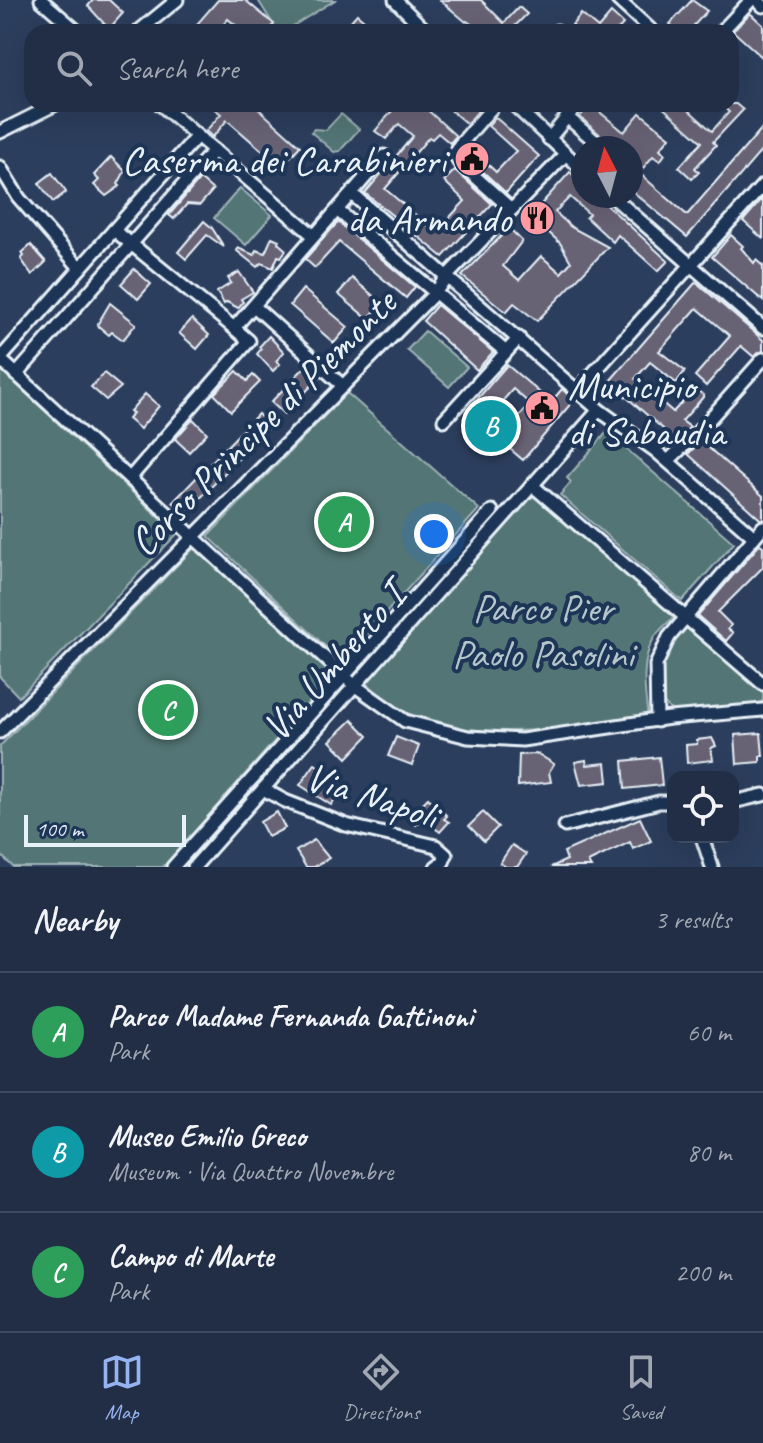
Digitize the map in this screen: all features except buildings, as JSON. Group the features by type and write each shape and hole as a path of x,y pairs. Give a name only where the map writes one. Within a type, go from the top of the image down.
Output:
{"street":[{"path":"41,0 69,24"},
{"path":"148,24 177,0"},
{"path":"395,0 419,24"},
{"path":"618,0 641,24"},
{"path":"729,24 754,0 763,6"},
{"path":"0,132 40,112"},
{"path":"169,112 314,236"},
{"path":"488,112 457,148 455,155 511,209"},
{"path":"521,112 571,159"},
{"path":"549,139 571,112"},
{"path":"567,117 589,136"},
{"path":"197,136 0,359 354,685 405,721 468,737 522,740 763,710"},
{"path":"16,375 214,150"},
{"name":"Corso Principe di Piemonte","path":"0,732 435,293 447,276 566,154"},
{"path":"234,328 384,156"},
{"path":"0,167 19,198 80,268"},
{"path":"156,182 173,196"},
{"path":"578,390 763,185"},
{"path":"352,194 599,410 760,531 669,637 656,665 657,721"},
{"path":"625,208 763,328"},
{"path":"337,210 506,352"},
{"path":"114,230 249,341 130,478"},
{"path":"384,250 398,235"},
{"path":"61,290 78,305"},
{"path":"254,306 343,386"},
{"path":"444,420 519,338"},
{"path":"668,461 763,359"},
{"name":"Via Umberto I","path":"173,867 344,676 497,515 532,485 599,410"},
{"path":"532,485 763,684"},
{"name":"Via Umberto I","path":"194,867 354,685 497,515"},
{"name":"Via Umberto I","path":"263,766 275,776"},
{"name":"Via Napoli","path":"263,789 346,825 436,846 446,855 436,867"},
{"path":"739,801 763,795"},
{"path":"565,826 667,802"},
{"path":"704,843 712,867"}],"green space":[{"path":"258,0 335,0 296,24 273,24"},
{"path":"341,114 359,129 340,151 334,152 311,132 314,129 326,130"},
{"path":"240,188 272,215 246,245 214,218"},
{"path":"425,331 467,367 449,387 407,350"},
{"path":"0,369 177,534 19,697 0,677"},
{"path":"347,393 479,509 342,662 208,536"},
{"path":"607,432 734,543 682,601 560,495 571,482 567,478"},
{"name":"Parco Pier Paolo Pasolini","path":"533,494 675,616 655,637 646,658 644,678 648,718 527,731 496,731 436,723 397,707 365,681"},
{"path":"194,548 333,675 163,867 13,867 0,854 0,746"},
{"path":"688,624 763,690 763,701 755,705 676,712 668,708 661,693 662,665 670,646"}],"place":[{"name":"Caserma dei Carabinieri","path":"472,159"},
{"name":"da Armando","path":"537,218"},
{"name":"Municipio di Sabaudia","path":"542,408"},
{"name":"Museo Emilio Greco","path":"491,426"},
{"name":"Parco Madame Fernanda Gattinoni","path":"344,522"},
{"name":"Campo di Marte","path":"168,710"}]}
